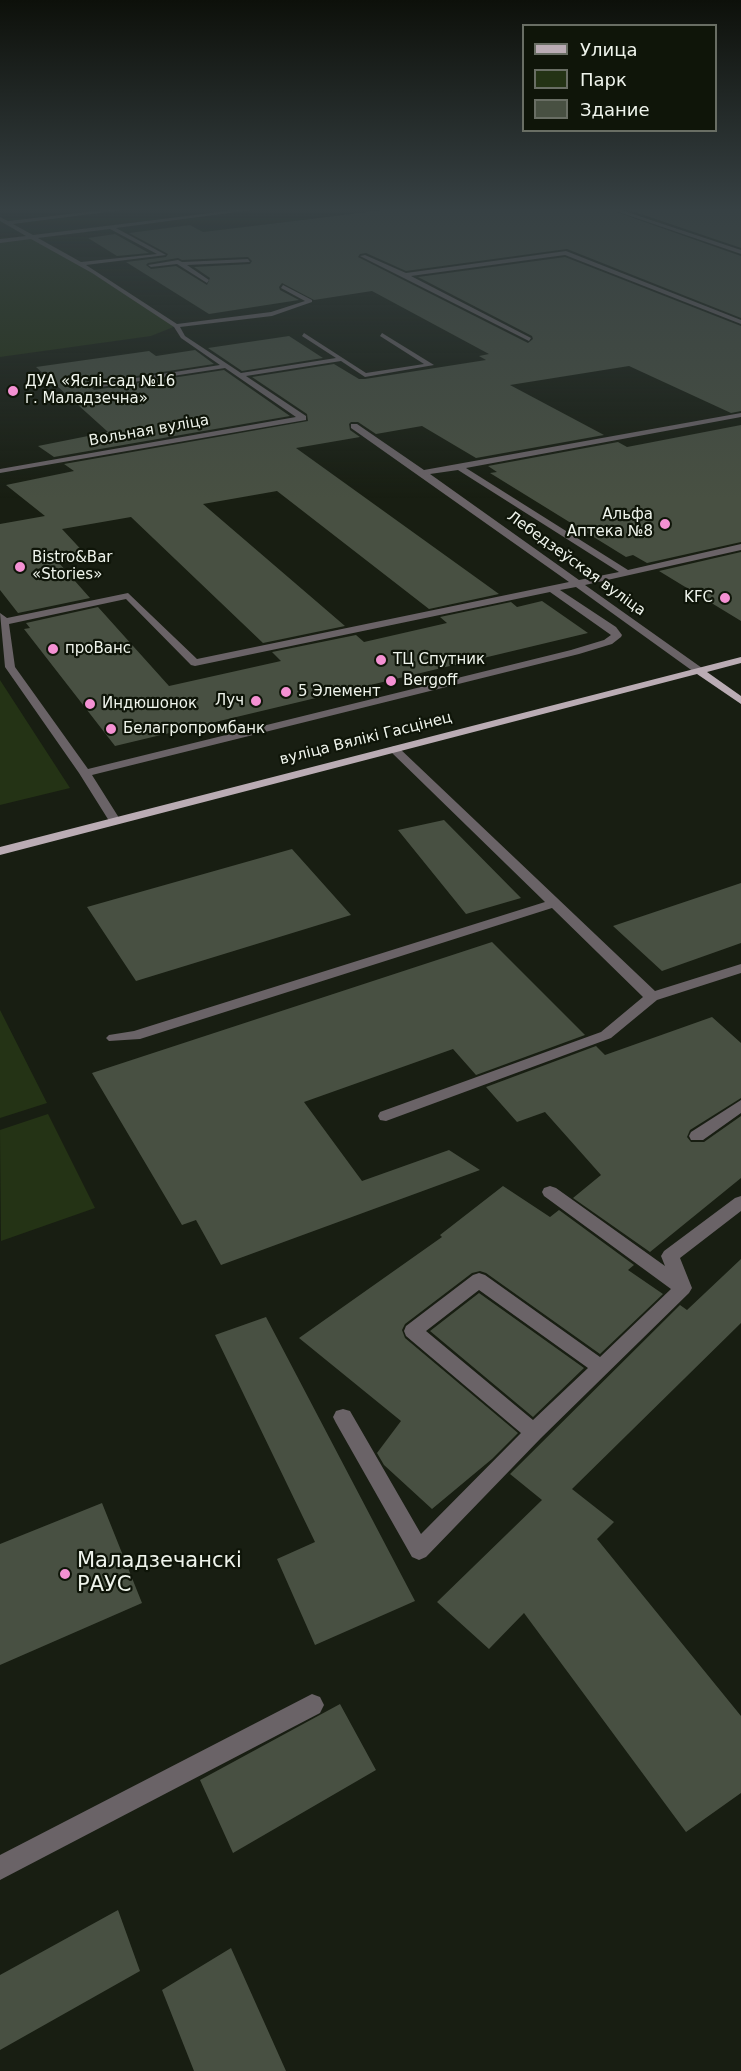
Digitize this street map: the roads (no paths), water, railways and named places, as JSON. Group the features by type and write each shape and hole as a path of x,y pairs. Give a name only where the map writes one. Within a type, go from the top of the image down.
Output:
{"main road":[{"name":"вуліца Вялікі Гасцінец","path":"0,851 741,660"},
{"name":"Лебедзеўская вуліца","path":"698,670 741,701"}],"street":[{"path":"145,306 176,326 183,337 241,375 342,359"},
{"path":"176,326 272,314 296,306"},
{"path":"464,306 529,339"},
{"path":"700,306 741,322"},
{"path":"304,335 365,375 431,365 382,335"},
{"path":"97,386 226,366"},
{"name":"Вольная вуліца","path":"0,471 303,418 241,375"},
{"path":"423,473 741,415"},
{"name":"Лебедзеўская вуліца","path":"354,426 698,670"},
{"path":"459,467 627,573"},
{"path":"115,821 85,773 10,667 2,619 128,596 195,663 577,584 741,547"},
{"path":"85,773 591,648 608,642 617,635 552,589"},
{"path":"394,749 652,997"},
{"path":"114,1038 135,1036 555,903"},
{"path":"386,1116 606,1035 652,997 741,968"},
{"path":"697,1136 741,1105"},
{"path":"550,1192 683,1288"},
{"path":"683,1288 670,1256 741,1202"},
{"path":"534,1432 413,1331 479,1280 600,1367"},
{"path":"343,1417 419,1550 534,1432 683,1288"},
{"path":"0,1868 312,1705"}],"place":[{"name":"ДУА «Яслі-сад №16 г. Маладзечна»","path":"13,391"},
{"name":"Альфа Аптека №8","path":"665,524"},
{"name":"Bistro&Bar «Stories»","path":"20,567"},
{"name":"KFC","path":"725,598"},
{"name":"проВанс","path":"53,649"},
{"name":"ТЦ Спутник","path":"381,660"},
{"name":"Bergoff","path":"391,681"},
{"name":"5 Элемент","path":"286,692"},
{"name":"Луч","path":"256,701"},
{"name":"Индюшонок","path":"90,704"},
{"name":"Белагропромбанк","path":"111,729"},
{"name":"Маладзечанскі РАУС","path":"65,1574"}]}
